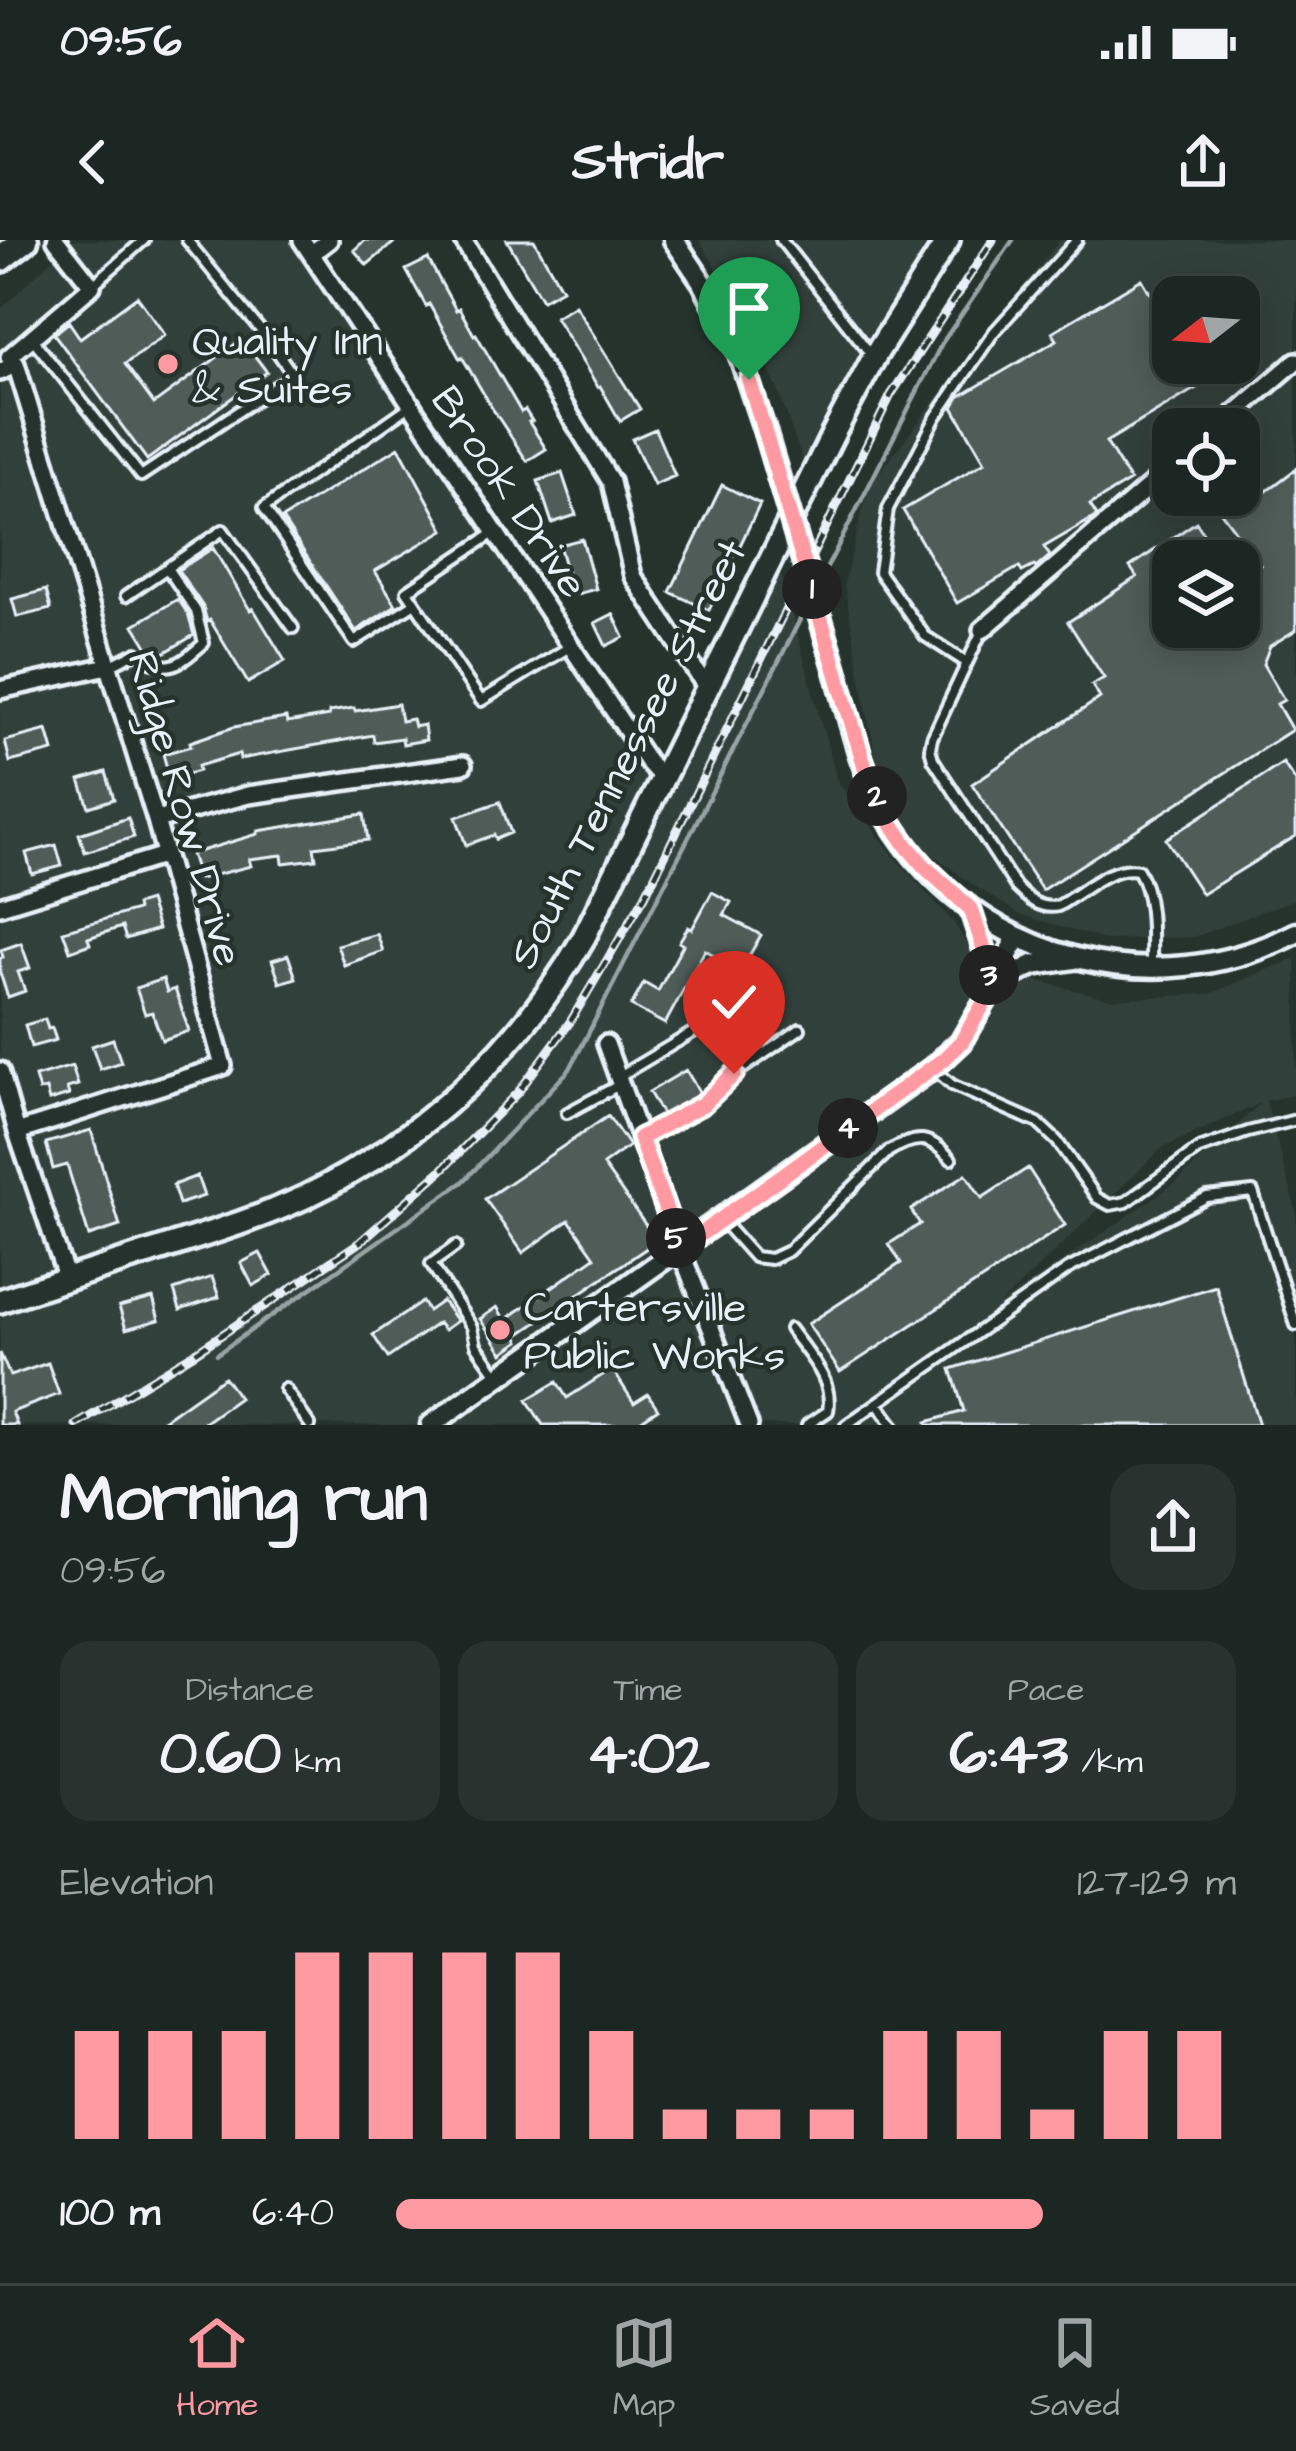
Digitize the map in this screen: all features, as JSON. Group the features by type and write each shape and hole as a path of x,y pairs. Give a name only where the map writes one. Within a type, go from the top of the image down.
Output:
{"main road":[{"path":"0,259 23,241"},
{"name":"South Tennessee Street","path":"0,1301 305,1197 370,1161 440,1110 511,1040 558,979 598,911 816,466 939,244"}],"street":[{"path":"8,368 9,357 92,286 56,240"},
{"path":"306,247 328,240"},
{"path":"463,240 611,482 633,576 707,688"},
{"path":"674,240 736,344 860,755 886,815 925,867 971,909 1017,938 1122,968 1179,968 1224,960 1296,933"},
{"name":"Brook Drive","path":"306,247 664,780"},
{"path":"1241,408 1296,361"},
{"name":"Ridge Row Drive","path":"8,368 156,820 224,1066 17,1132"},
{"path":"982,630 1152,484"},
{"path":"0,690 108,667"},
{"path":"156,820 248,795 463,765"},
{"path":"0,906 165,855"},
{"path":"971,909 984,949 990,993"},
{"path":"431,1425 933,1068 962,1041 1017,938"},
{"path":"990,993 1033,965 1074,958"},
{"path":"606,1044 749,1425"},
{"path":"0,1071 67,1279"}],"lane":[{"path":"92,286 144,240"},
{"path":"32,338 141,476 293,375 187,240"},
{"path":"781,240 874,358"},
{"path":"967,663 925,636 879,572 888,509 936,417 994,332 1076,240"},
{"path":"411,405 264,508 354,643 415,603"},
{"path":"125,596 223,530 293,628"},
{"path":"496,532 407,590 415,603 481,701 571,646"},
{"path":"108,667 137,652 166,667 204,643 196,611 167,568"},
{"path":"982,630 932,738 932,759 1016,887 1034,903 1058,906 1112,873 1138,870 1147,894 1151,970"},
{"path":"568,1113 716,1018 753,1061"},
{"path":"640,1138 703,1104 734,1074 800,1029"},
{"path":"933,1068 952,1085 1038,1123 1057,1141 1097,1198 1110,1205 1126,1202 1199,1149 1296,1120"},
{"path":"721,1220 754,1257 771,1259 788,1251 890,1151 905,1142 923,1138 938,1144 951,1159"},
{"path":"846,1425 1069,1268 1207,1197 1253,1192 1296,1325"},
{"path":"456,1246 431,1264 499,1377"},
{"path":"790,1329 831,1394 828,1411 807,1425"},
{"path":"285,1389 310,1425"},
{"path":"877,1403 892,1425"}],"shaded area":[{"path":"72,240 303,240 664,807 779,567 837,781 973,953 1034,980 1111,999 1210,994 1296,958 1296,1094 1266,1101 1296,1210 1296,1425 0,1425 0,310","holes":["1261,1103 1177,1182 999,1305 1162,1148"]},
{"path":"699,240 946,240 803,462 778,390 738,304"},
{"path":"1060,240 1296,240 1296,899 1194,937 1105,940 1019,914 966,880 890,822 844,583 868,487"}],"building":[{"path":"365,240 397,240 367,265 354,250"},
{"path":"507,240 534,240 562,289 542,300"},
{"path":"428,259 546,449 527,461 406,270"},
{"path":"1142,279 1152,296 1152,384 1203,384 1163,408 1152,408 1152,414 1106,442 1130,481 1090,505 1097,516 1044,547 1050,556 1036,568 1022,572 1019,567 957,603 903,510 985,462 953,407 959,397 1057,340 1052,332"},
{"path":"137,296 165,335 125,364 154,404 242,339 267,372 147,460 54,334 69,322 80,338"},
{"path":"575,305 640,409 620,421 555,317"},
{"path":"655,429 675,476 654,485 632,439"},
{"path":"399,447 444,530 375,571 396,605 356,631 282,519"},
{"path":"1296,469 1296,630 1270,646 1263,664 1284,700 1277,704 1292,730 1042,890 972,784 1100,698 1092,685 1104,678 1068,622 1137,577 1130,567 1152,552 1152,648 1260,648 1260,540 1242,540 1224,516 1260,516 1260,496"},
{"path":"562,473 576,515 552,523 538,481"},
{"path":"722,485 760,504 709,610 670,592"},
{"path":"1196,522 1208,540 1170,540"},
{"path":"582,539 596,589 573,595 559,545"},
{"path":"213,548 285,661 248,683 178,570"},
{"path":"46,590 51,609 17,617 12,599"},
{"path":"178,599 194,635 159,656 150,651 134,625"},
{"path":"613,614 624,637 606,646 595,623"},
{"path":"398,704 401,721 412,719 414,727 424,725 426,740 374,742 373,735 240,759 239,754 170,779 163,754 234,727"},
{"path":"47,730 53,751 10,762 5,741"},
{"path":"1283,763 1296,782 1296,836 1202,894 1166,839"},
{"path":"106,772 114,799 89,807 80,780"},
{"path":"500,802 511,833 466,845 456,817"},
{"path":"364,814 368,840 314,847 316,859 283,863 282,855 249,859 251,866 199,879 191,854 258,831"},
{"path":"128,818 134,837 85,852 79,834"},
{"path":"56,845 62,866 32,874 26,853"},
{"path":"712,892 731,902 724,915 761,935 741,970 705,950 665,1024 631,1006 644,983 658,991 683,945 679,942 688,927 692,929"},
{"path":"149,901 158,929 126,939 122,927 88,938 90,944 70,951 63,931 137,910 136,905"},
{"path":"377,934 383,951 344,965 337,945"},
{"path":"21,943 30,968 18,972 25,991 8,997 0,973 1,950"},
{"path":"288,955 296,978 280,983 272,960"},
{"path":"163,979 167,992 175,989 189,1031 162,1040 136,988"},
{"path":"45,1019 56,1040 31,1047 25,1025"},
{"path":"113,1039 121,1062 100,1069 92,1046"},
{"path":"72,1066 78,1085 67,1088 69,1095 49,1101 35,1077"},
{"path":"686,1070 701,1095 663,1116 649,1092"},
{"path":"608,1116 629,1146 603,1165 657,1241 517,1336 520,1341 503,1353 480,1319 497,1307 505,1320 595,1257 569,1220 523,1253 485,1199"},
{"path":"91,1130 120,1226 89,1236 67,1165 53,1169 46,1143"},
{"path":"1028,1168 1065,1225 840,1372 808,1324 901,1263 889,1244 920,1224 911,1210 966,1174 982,1198"},
{"path":"197,1176 204,1196 179,1204 173,1185"},
{"path":"260,1253 272,1275 253,1286 241,1263"},
{"path":"212,1277 219,1297 180,1310 174,1290"},
{"path":"1216,1286 1259,1425 928,1425 964,1411 951,1369"},
{"path":"153,1298 159,1320 126,1329 119,1307"},
{"path":"442,1301 457,1321 444,1330 438,1323 388,1358 373,1335 422,1302 428,1311"},
{"path":"0,1353 10,1376 48,1363 59,1394 12,1412 17,1425 0,1425"},
{"path":"612,1369 634,1403 648,1394 658,1409 634,1425 543,1425 527,1400 557,1382 567,1398"},
{"path":"224,1377 239,1398 201,1425 156,1425"}],"waterway":[{"path":"819,583 942,343 1013,240"},
{"path":"217,1354 463,1182 570,1069 808,604"}],"railway":[{"path":"76,1425 193,1354 360,1242 442,1170 519,1091 570,1022 645,896 891,395 993,240"}],"place":[{"name":"Quality Inn & Suites","path":"168,364"},
{"name":"Cartersville Public Works","path":"500,1330"}],"route":[{"path":"734,1074 703,1104 640,1138 680,1249 943,1060 962,1041 991,991 971,909 925,867 896,832 868,777 749,380"}]}
